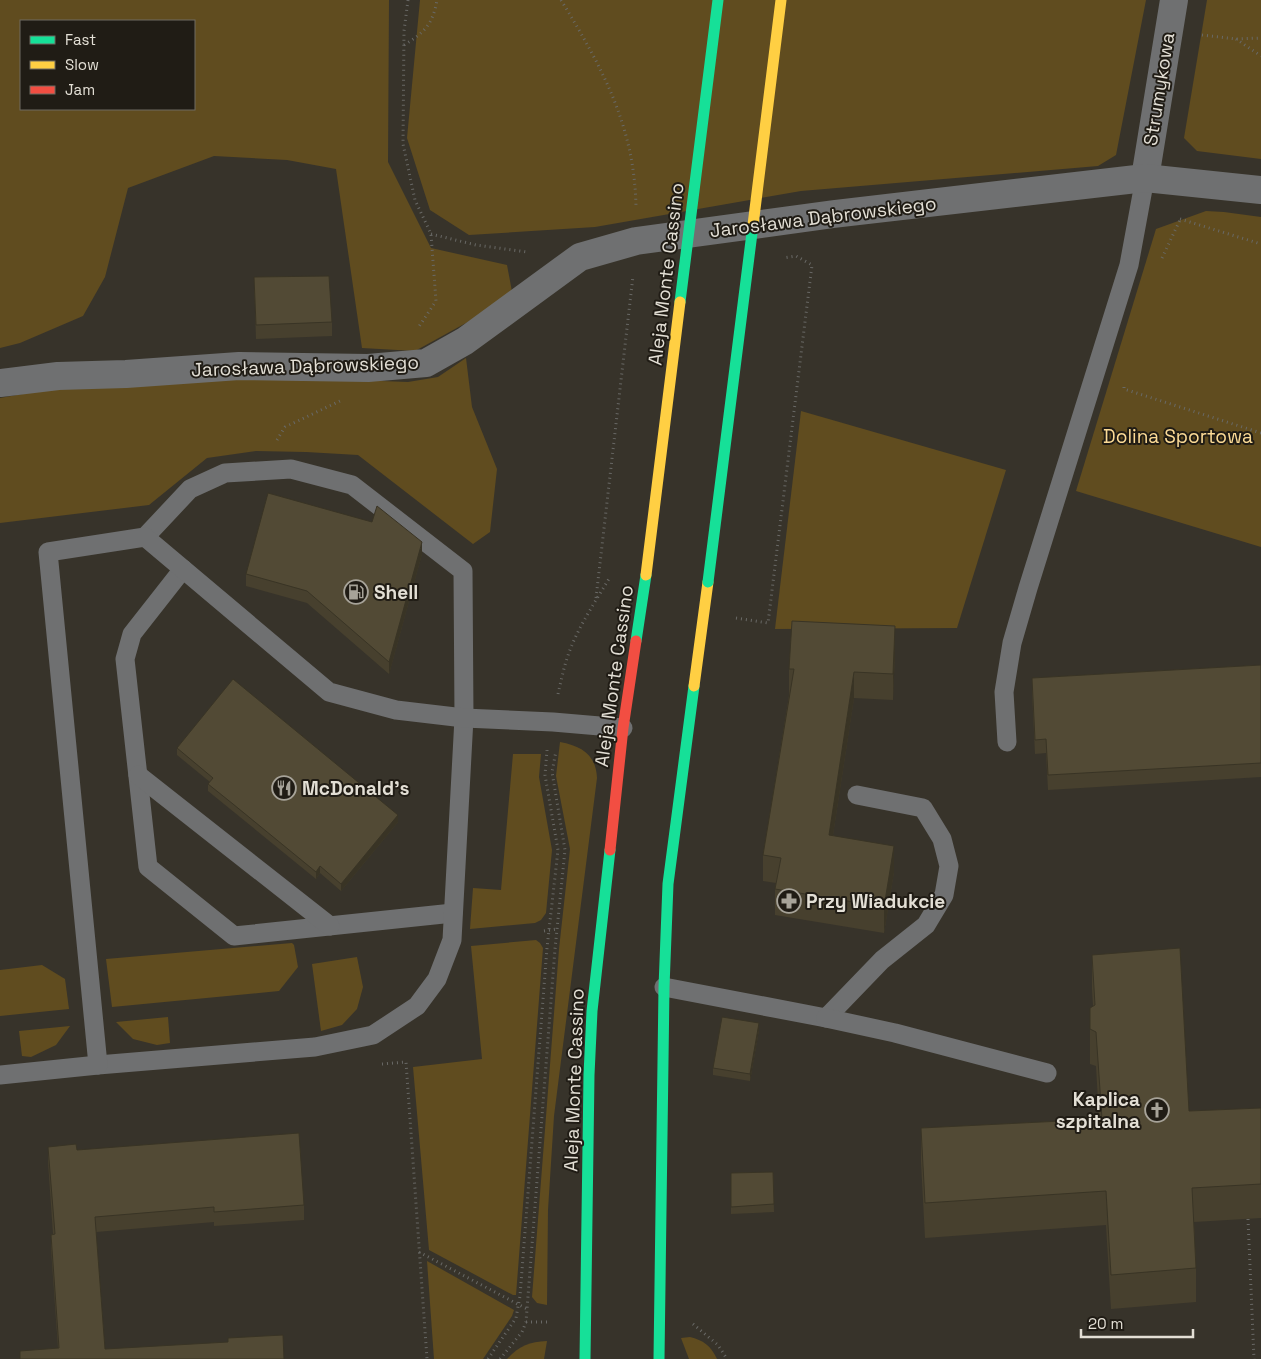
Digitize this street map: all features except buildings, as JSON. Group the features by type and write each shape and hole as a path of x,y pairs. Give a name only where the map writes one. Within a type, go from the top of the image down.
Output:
{"street":[{"name":"Aleja Monte Cassino","path":"585,1359 589,1075 592,1011 624,728 646,575 718,0"},
{"path":"659,1359 664,987 668,884 781,0"},
{"name":"Strumykowa","path":"1145,178 1174,0"},
{"name":"Jarosława Dąbrowskiego","path":"0,383 58,376 126,374 239,366 368,368 426,363 465,341 580,257 636,241 834,214 1145,178 1261,190"}],"lane":[{"path":"1007,742 1004,692 1012,643 1128,265 1145,178"},
{"path":"0,1075 315,1047 372,1035 417,1006 437,979 452,940 464,718 463,571 352,485 291,469 225,473 190,489 145,537 48,552 98,1065"},
{"path":"145,537 329,692 396,710 464,718 554,722 624,728"},
{"path":"183,568 132,634 125,658 148,867 234,936 453,913"},
{"path":"138,775 330,926"},
{"path":"826,1018 882,960 926,924 944,895 949,866 942,839 923,808 857,795"},
{"path":"664,987 895,1033 1047,1073"}],"path":[{"path":"391,366 436,302 431,234 414,200 403,144 404,31 408,0"},
{"path":"404,45 420,36 428,26 437,0"},
{"path":"561,0 589,45 614,96 628,141 636,194 636,241 595,600"},
{"path":"1261,38 1236,39 1261,56"},
{"path":"1162,260 1180,220 1186,182"},
{"path":"1180,220 1261,244"},
{"path":"431,234 476,245 528,252"},
{"path":"734,610 733,618 768,623 798,375"},
{"path":"1126,380 1124,389 1261,433"},
{"path":"258,471 285,427 337,404 345,398"},
{"path":"557,697 572,645 595,600 615,570"},
{"path":"500,1359 522,1332 526,1322 565,850 552,772 556,751 554,746"},
{"path":"488,1359 516,1318 518,1304 546,930 558,850 545,775 547,749"},
{"path":"546,930 557,929"},
{"path":"377,1065 406,1062 427,1359"},
{"path":"1248,1219 1254,1359"},
{"path":"419,1252 527,1309"},
{"path":"689,1321 718,1345 727,1359"},
{"path":"526,1322 546,1322"}],"green space":[{"path":"0,0 389,0 388,162 431,248 507,265 513,297 415,351 362,348 336,169 287,160 214,156 128,188 105,277 83,316 20,343 0,348"},
{"path":"420,0 1146,0 1116,155 1098,166 801,191 595,227 469,235 430,210 407,138"},
{"path":"1207,0 1261,0 1261,159 1197,151 1184,138"},
{"name":"Dolina Sportowa","path":"1206,211 1261,217 1261,547 1076,491 1156,229"},
{"path":"466,358 472,407 497,469 490,532 473,544 358,455 306,452 256,451 207,458 149,505 0,523 0,398 45,390 246,376 408,382 438,377"},
{"path":"801,411 1006,470 957,628 775,629"},
{"path":"560,742 575,746 586,753 594,763 597,778 554,1116 548,1210 547,1305 537,1303 532,1297 559,949 570,849 556,776"},
{"path":"513,754 541,754 539,777 552,850 546,913 541,920 535,923 470,929 473,888 501,890"},
{"path":"536,940 543,948 516,1295 513,1295 429,1250 413,1067 482,1059 471,946"},
{"path":"292,943 298,967 279,991 112,1007 106,959"},
{"path":"357,957 363,987 357,1009 342,1025 321,1031 312,964"},
{"path":"42,965 65,979 69,1009 0,1016 0,970"},
{"path":"168,1017 170,1043 157,1045 133,1039 116,1022"},
{"path":"70,1026 56,1045 31,1057 22,1056 19,1031"},
{"path":"427,1261 514,1310 512,1316 483,1359 434,1359"},
{"path":"690,1337 706,1344 717,1359 689,1359 681,1338"},
{"path":"547,1341 544,1359 507,1359 525,1345"}],"traffic: fast":[{"path":"680,302 718,0"},
{"path":"708,582 753,225"},
{"path":"636,641 646,575"},
{"path":"659,1359 664,987 668,884 694,686"},
{"path":"585,1359 589,1075 592,1011 610,850"}],"traffic: slow":[{"path":"753,225 781,0"},
{"path":"646,575 680,302"},
{"path":"694,686 708,582"}],"traffic: jam":[{"path":"610,850 623,728 636,641"}],"place":[{"name":"Shell","path":"356,592"},
{"name":"McDonald's","path":"284,788"},
{"name":"Przy Wiadukcie","path":"789,901"},
{"name":"Kaplica szpitalna","path":"1157,1110"}]}
